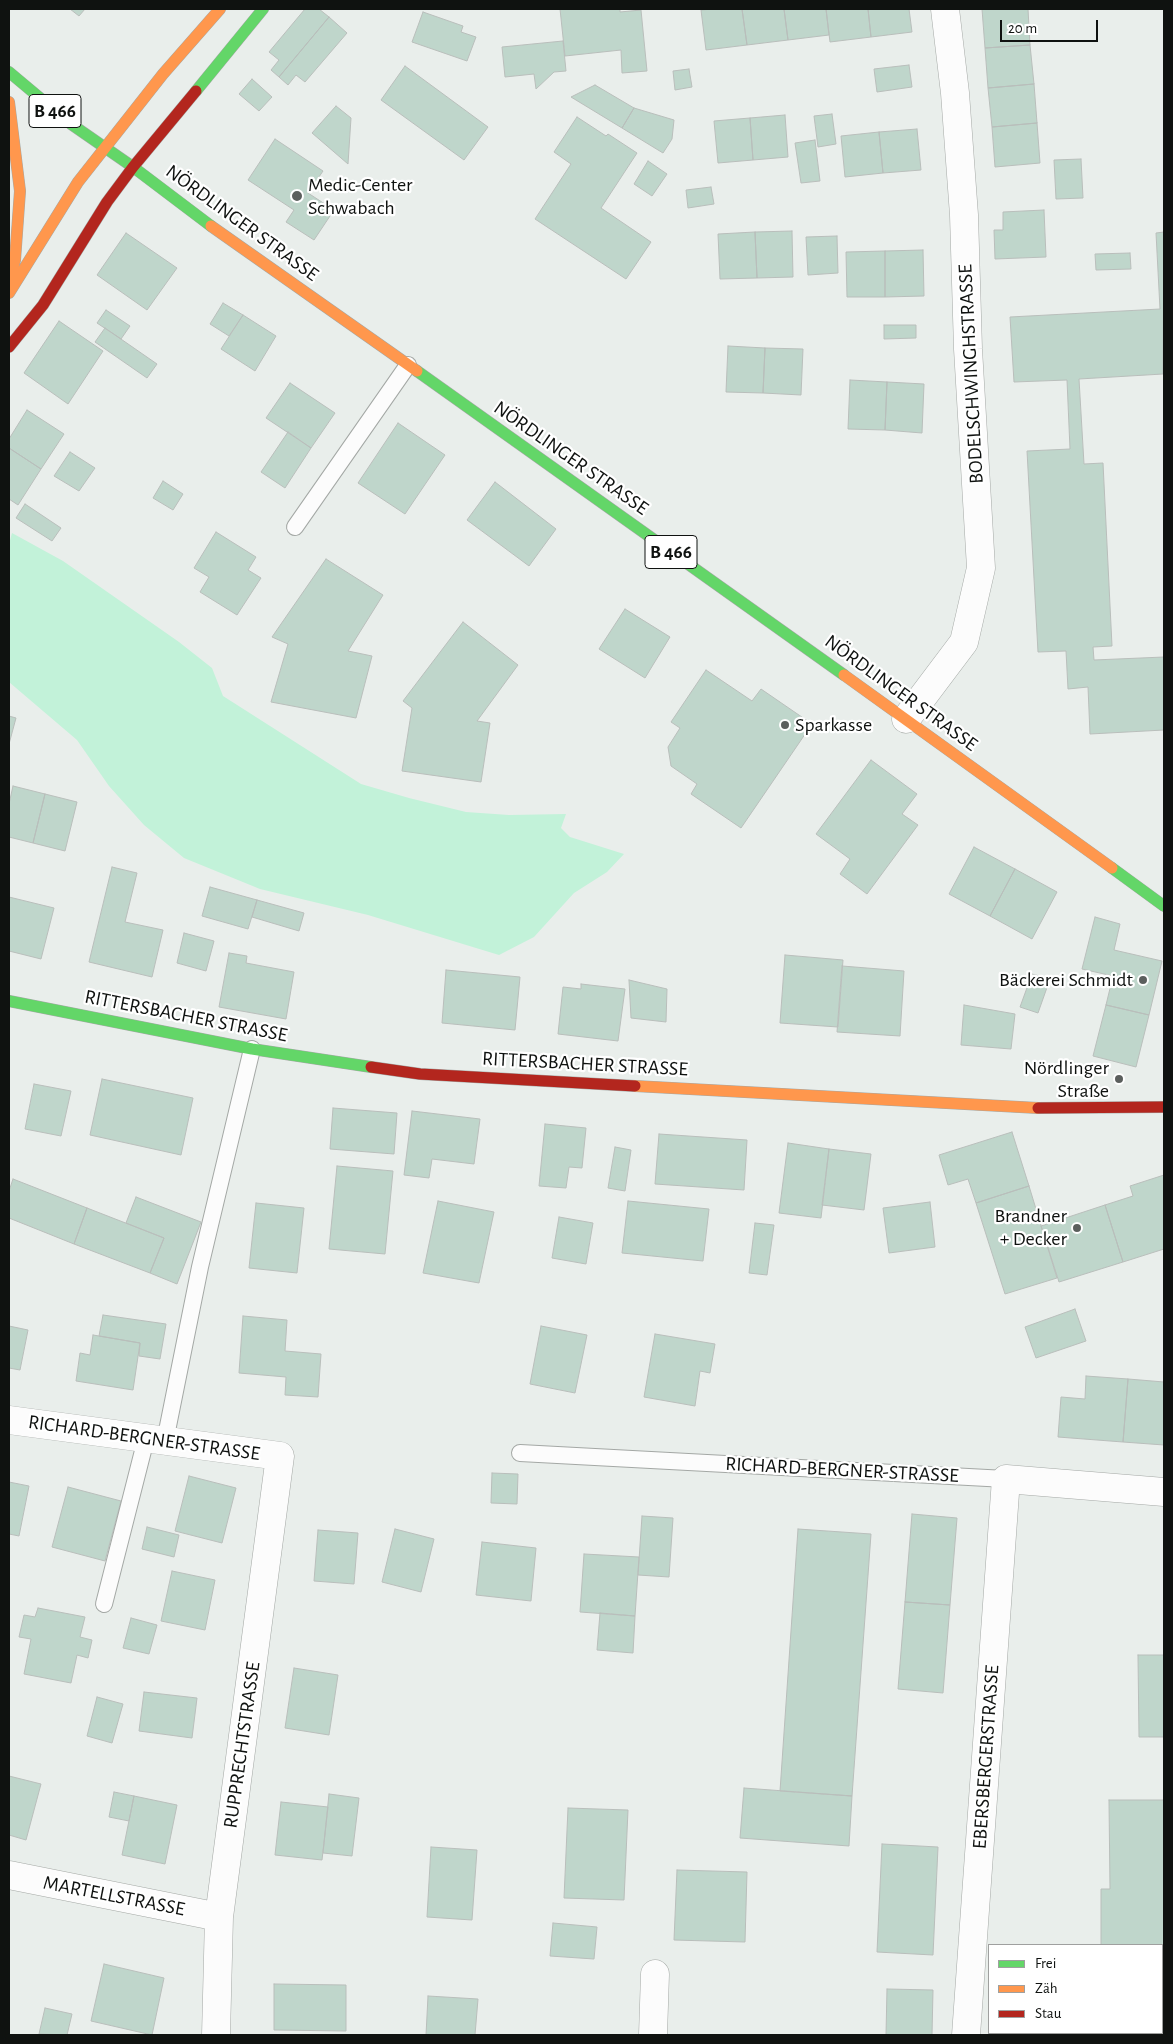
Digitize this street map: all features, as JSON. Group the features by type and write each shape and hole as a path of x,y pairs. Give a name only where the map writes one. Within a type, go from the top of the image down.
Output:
{"main road":[{"path":"9,293 78,182 163,74 220,9"},
{"path":"9,347 43,305 93,224 133,167 263,9"},
{"name":"NÖRDLINGER STRASSE","path":"9,72 71,124 133,167 184,206 906,719 1164,906"},
{"path":"9,102 20,192 15,260 9,280"},
{"name":"RITTERSBACHER STRASSE","path":"9,1002 252,1049 420,1074 1056,1109 1164,1107"}],"street":[{"name":"BODELSCHWINGHSTRASSE","path":"906,719 964,642 981,568 968,349 964,216 956,94 945,9"},
{"name":"RICHARD-BERGNER-STRASSE","path":"9,1420 280,1456"},
{"name":"RUPPRECHTSTRASSE","path":"216,2035 220,1917 280,1456"},
{"name":"RICHARD-BERGNER-STRASSE","path":"1006,1479 1164,1492"},
{"name":"EBERSBERGERSTRASSE","path":"966,2035 1006,1479"},
{"name":"MARTELLSTRASSE","path":"9,1875 220,1917"},
{"path":"653,2035 654,1974"}],"lane":[{"path":"295,527 408,365"},
{"path":"104,1604 155,1440 200,1267 252,1049"},
{"name":"RICHARD-BERGNER-STRASSE","path":"520,1453 1006,1479"}],"green space":[{"path":"12,533 63,561 179,642 212,668 223,696 361,784 466,812 509,815 566,814 561,828 570,837 624,854 607,872 574,893 534,937 499,955 368,915 260,889 184,858 144,825 109,786 77,740 9,682 9,544"}],"building":[{"path":"70,9 85,9 79,16"},
{"path":"305,9 319,9 329,17 279,77 271,70 279,60 269,52"},
{"path":"560,9 620,9 620,12 641,10 647,71 622,73 621,50 565,56"},
{"path":"742,9 747,45 706,50 701,10"},
{"path":"742,9 784,9 788,40 747,45"},
{"path":"784,9 826,9 829,35 788,40"},
{"path":"826,9 868,9 871,37 830,42"},
{"path":"868,9 909,9 912,32 871,37"},
{"path":"982,9 1028,9 1030,45 985,48"},
{"path":"423,12 463,26 461,32 476,37 467,61 412,42"},
{"path":"329,17 347,33 305,82 296,75 288,85 279,77"},
{"path":"563,41 566,71 554,72 536,89 534,74 505,77 502,47"},
{"path":"1030,45 1034,84 988,88 985,48"},
{"path":"909,65 912,87 877,92 874,69"},
{"path":"405,66 488,127 464,160 381,100"},
{"path":"689,69 692,87 675,90 673,71"},
{"path":"252,79 272,97 259,111 239,94"},
{"path":"1034,84 1037,123 992,127 988,88"},
{"path":"595,85 634,108 622,128 571,97"},
{"path":"336,106 351,118 348,164 312,133"},
{"path":"634,108 674,120 672,139 663,153 622,128"},
{"path":"832,114 836,144 818,147 814,116"},
{"path":"785,115 788,157 753,160 750,118"},
{"path":"577,117 637,153 601,208 651,242 626,279 535,219 571,164 554,152"},
{"path":"750,118 753,160 718,163 714,121"},
{"path":"1037,123 1040,163 995,167 992,127"},
{"path":"917,129 921,170 883,173 879,132"},
{"path":"879,132 883,173 845,177 841,136"},
{"path":"275,139 323,171 308,193 334,210 314,240 286,222 294,210 248,180"},
{"path":"815,140 820,181 801,183 795,143"},
{"path":"1081,159 1083,198 1056,199 1054,160"},
{"path":"648,161 667,174 652,196 634,184"},
{"path":"711,187 714,204 688,208 686,190"},
{"path":"1044,210 1046,257 995,259 994,230 1003,230 1003,212"},
{"path":"792,231 793,277 757,278 755,232"},
{"path":"755,232 757,278 720,279 718,234"},
{"path":"1164,232 1163,374 1079,379 1084,464 1103,463 1112,646 1093,647 1094,660 1164,657 1164,730 1090,734 1088,687 1068,689 1066,651 1038,652 1027,451 1070,449 1067,380 1014,382 1010,317 1160,309 1156,233"},
{"path":"126,233 177,268 147,310 97,275"},
{"path":"837,236 838,273 808,275 806,237"},
{"path":"923,250 924,296 885,297 885,251"},
{"path":"885,251 885,297 847,297 846,252"},
{"path":"1130,253 1131,269 1096,270 1095,254"},
{"path":"223,303 243,315 229,336 210,324"},
{"path":"106,310 130,326 121,339 97,323"},
{"path":"243,315 276,336 255,371 221,349"},
{"path":"59,321 103,351 68,404 24,373"},
{"path":"884,325 916,325 916,338 884,339"},
{"path":"105,328 157,364 147,378 95,342"},
{"path":"728,346 765,348 763,393 726,392"},
{"path":"765,348 803,349 801,395 763,393"},
{"path":"850,380 887,382 885,430 848,429"},
{"path":"887,382 924,384 922,433 885,430"},
{"path":"290,383 335,413 311,448 266,418"},
{"path":"27,410 64,434 41,469 9,448 9,439"},
{"path":"398,423 445,455 405,514 358,483"},
{"path":"288,432 311,448 285,488 261,472"},
{"path":"9,448 41,469 18,505 9,499"},
{"path":"70,452 95,468 79,491 54,476"},
{"path":"163,481 183,494 173,510 153,498"},
{"path":"495,482 556,529 529,566 467,520"},
{"path":"25,504 61,528 52,541 16,518"},
{"path":"216,532 256,557 248,570 261,578 237,615 200,592 209,577 194,568"},
{"path":"326,559 383,595 348,651 372,656 356,718 271,702 288,644 272,637"},
{"path":"625,609 670,637 645,678 599,649"},
{"path":"463,622 518,665 477,721 490,723 481,782 402,771 412,708 403,701"},
{"path":"706,670 752,701 761,689 812,724 741,828 691,794 697,784 671,766 668,747 680,728 671,722"},
{"path":"9,716 16,718 9,744"},
{"path":"871,760 917,794 902,814 918,825 867,894 840,874 850,859 816,834"},
{"path":"13,786 45,794 33,843 9,837 9,804"},
{"path":"45,794 77,802 65,851 33,843"},
{"path":"974,847 1015,869 990,916 949,894"},
{"path":"112,867 137,873 125,922 163,930 152,977 89,962"},
{"path":"1015,869 1057,892 1032,939 990,916"},
{"path":"210,887 257,900 248,929 202,916"},
{"path":"9,897 54,908 41,959 9,951"},
{"path":"257,900 304,913 299,931 252,917"},
{"path":"1095,917 1120,924 1114,950 1162,961 1149,1015 1106,1005 1113,976 1082,969"},
{"path":"184,933 214,941 206,971 177,963"},
{"path":"229,953 247,956 246,963 294,972 286,1019 219,1007"},
{"path":"785,955 843,960 838,1027 780,1023"},
{"path":"842,966 904,971 900,1036 837,1032"},
{"path":"446,970 520,977 515,1030 442,1023"},
{"path":"1032,974 1050,979 1038,1013 1020,1007"},
{"path":"629,980 667,989 666,1022 631,1018"},
{"path":"581,984 625,989 618,1041 558,1034 563,987 581,989"},
{"path":"964,1005 1015,1014 1011,1049 961,1045"},
{"path":"1106,1005 1149,1015 1136,1067 1093,1056"},
{"path":"102,1079 193,1098 181,1155 90,1135"},
{"path":"34,1084 71,1091 61,1136 25,1129"},
{"path":"333,1108 397,1113 394,1154 330,1149"},
{"path":"412,1111 480,1119 474,1164 432,1159 429,1178 404,1175"},
{"path":"545,1124 586,1128 582,1168 569,1167 566,1188 539,1186"},
{"path":"1012,1132 1029,1186 976,1203 968,1179 948,1185 939,1155"},
{"path":"659,1134 747,1140 744,1190 655,1184"},
{"path":"788,1143 829,1149 821,1218 779,1213"},
{"path":"615,1147 631,1150 625,1191 608,1188"},
{"path":"829,1149 871,1154 864,1210 822,1205"},
{"path":"337,1166 393,1171 385,1254 329,1249"},
{"path":"1164,1175 1164,1249 1123,1262 1105,1205 1133,1196 1130,1186"},
{"path":"13,1179 87,1208 74,1244 9,1218 9,1191"},
{"path":"1029,1186 1057,1278 1005,1294 976,1203"},
{"path":"136,1197 201,1222 177,1284 150,1273 164,1238 126,1223"},
{"path":"438,1201 494,1212 479,1283 423,1273"},
{"path":"628,1201 709,1209 703,1261 622,1253"},
{"path":"930,1202 935,1247 889,1253 883,1208"},
{"path":"256,1203 304,1208 297,1273 249,1268"},
{"path":"1105,1205 1123,1262 1059,1282 1041,1226"},
{"path":"87,1208 164,1238 150,1273 74,1244"},
{"path":"559,1217 593,1223 586,1264 552,1258"},
{"path":"755,1223 774,1225 767,1275 749,1273"},
{"path":"1075,1309 1086,1341 1036,1358 1025,1327"},
{"path":"103,1315 166,1324 160,1359 139,1356 140,1343 99,1336"},
{"path":"243,1316 287,1320 285,1351 321,1354 318,1397 285,1395 286,1377 239,1373"},
{"path":"9,1326 28,1330 20,1370 9,1368"},
{"path":"541,1326 587,1335 575,1393 530,1384"},
{"path":"655,1334 715,1344 710,1373 700,1371 695,1406 644,1397"},
{"path":"93,1335 140,1343 133,1390 76,1381 80,1353 90,1355"},
{"path":"1086,1376 1128,1379 1123,1442 1058,1437 1061,1397 1085,1399"},
{"path":"1128,1379 1164,1382 1164,1445 1123,1442"},
{"path":"492,1473 518,1474 517,1504 491,1503"},
{"path":"189,1476 236,1488 222,1543 175,1531"},
{"path":"9,1482 29,1486 19,1536 9,1534"},
{"path":"68,1487 121,1501 105,1561 52,1547"},
{"path":"912,1514 957,1518 950,1605 905,1602"},
{"path":"642,1516 673,1518 669,1577 638,1575"},
{"path":"147,1527 179,1535 174,1557 142,1549"},
{"path":"395,1529 434,1539 421,1592 382,1582"},
{"path":"798,1529 871,1534 852,1796 780,1791"},
{"path":"318,1530 358,1533 354,1584 314,1581"},
{"path":"482,1542 536,1548 531,1601 476,1595"},
{"path":"584,1554 639,1557 635,1616 580,1612"},
{"path":"172,1571 215,1580 205,1630 161,1621"},
{"path":"905,1602 950,1605 943,1693 898,1689"},
{"path":"38,1608 85,1617 80,1637 92,1640 88,1658 77,1655 71,1683 24,1674 31,1639 19,1637 24,1615 35,1617"},
{"path":"600,1613 635,1616 633,1653 597,1650"},
{"path":"131,1618 157,1625 149,1654 123,1648"},
{"path":"1138,1655 1164,1655 1164,1737 1139,1737"},
{"path":"294,1668 338,1675 329,1735 285,1728"},
{"path":"144,1692 197,1698 192,1738 139,1731"},
{"path":"97,1697 123,1704 112,1743 87,1736"},
{"path":"9,1776 41,1784 26,1840 9,1835"},
{"path":"744,1788 852,1796 849,1846 740,1838"},
{"path":"114,1792 134,1796 129,1821 109,1817"},
{"path":"329,1794 359,1798 352,1856 323,1853"},
{"path":"134,1796 177,1805 165,1864 122,1855"},
{"path":"1109,1800 1164,1800 1164,1948 1163,1944 1101,1944 1101,1889 1110,1889"},
{"path":"281,1802 328,1807 322,1860 275,1855"},
{"path":"568,1808 628,1810 624,1900 564,1898"},
{"path":"882,1844 938,1847 933,1955 877,1952"},
{"path":"431,1847 477,1850 472,1920 427,1917"},
{"path":"677,1870 747,1872 745,1942 674,1940"},
{"path":"553,1923 597,1927 594,1959 550,1956"},
{"path":"104,1964 164,1978 152,2035 91,2021"},
{"path":"274,1984 346,1985 346,2031 274,2030"},
{"path":"887,1989 933,1990 932,2035 886,2035"},
{"path":"428,1996 478,1999 475,2035 426,2035"},
{"path":"45,2008 72,2014 67,2035 39,2034"},
{"path":"1164,2015 1164,2035 1094,2035 1163,2034"}],"traffic: fast":[{"path":"196,91 263,9"},
{"path":"9,72 71,124 133,167 211,226"},
{"path":"417,371 844,675"},
{"path":"1112,868 1164,906"},
{"path":"9,1001 252,1049 371,1067"}],"traffic: slow":[{"path":"9,293 78,182 163,74 220,9"},
{"path":"9,102 20,191 15,260 9,280"},
{"path":"211,226 417,371"},
{"path":"844,675 1112,868"},
{"path":"635,1086 1038,1108"}],"traffic: jam":[{"path":"9,347 43,305 107,202 133,167 196,91"},
{"path":"371,1067 420,1074 635,1086"},
{"path":"1038,1108 1164,1107"}],"place":[{"name":"Medic-Center Schwabach","path":"297,196"},
{"name":"Sparkasse","path":"785,725"},
{"name":"Bäckerei Schmidt","path":"1143,980"},
{"name":"Nördlinger Straße","path":"1119,1079"},
{"name":"Brandner + Decker","path":"1077,1228"}]}
